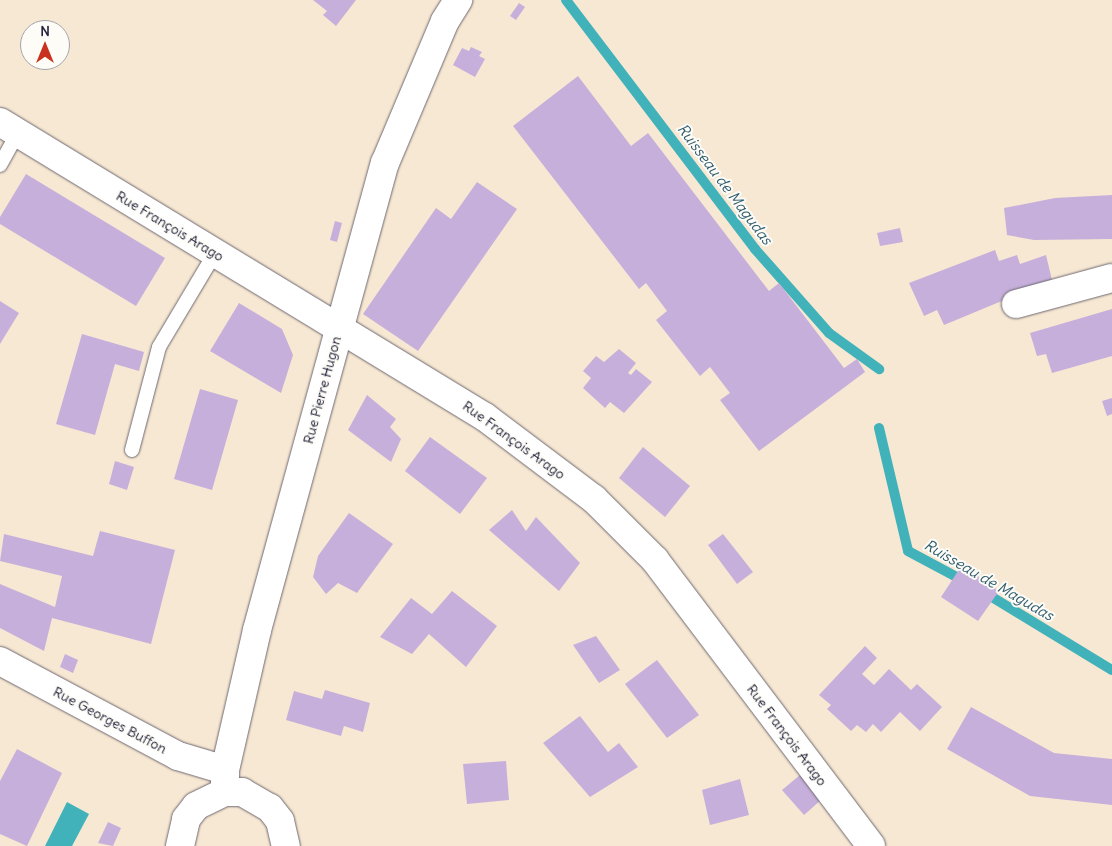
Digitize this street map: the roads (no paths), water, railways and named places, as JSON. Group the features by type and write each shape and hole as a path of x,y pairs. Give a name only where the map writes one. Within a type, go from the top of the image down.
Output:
{"street":[{"name":"Rue Pierre Hugon","path":"225,781 257,630 386,163 445,21 458,0"},
{"name":"Rue François Arago","path":"9,128 486,416 594,499 655,560 872,846"},
{"path":"1016,304 1112,278"},
{"name":"Rue Georges Buffon","path":"0,661 225,781 270,808 280,820 286,846"},
{"path":"180,846 186,820 196,806 225,781"}],"lane":[{"path":"0,165 9,128"},
{"path":"132,450 159,347 215,253"}],"water":[{"path":"67,802 89,814 72,846 45,846"}],"waterway":[{"name":"Ruisseau de Magudas","path":"566,0 755,249 829,333 879,369"},
{"name":"Ruisseau de Magudas","path":"879,428 908,551 966,582"},
{"name":"Ruisseau de Magudas","path":"982,591 1112,670"}]}
